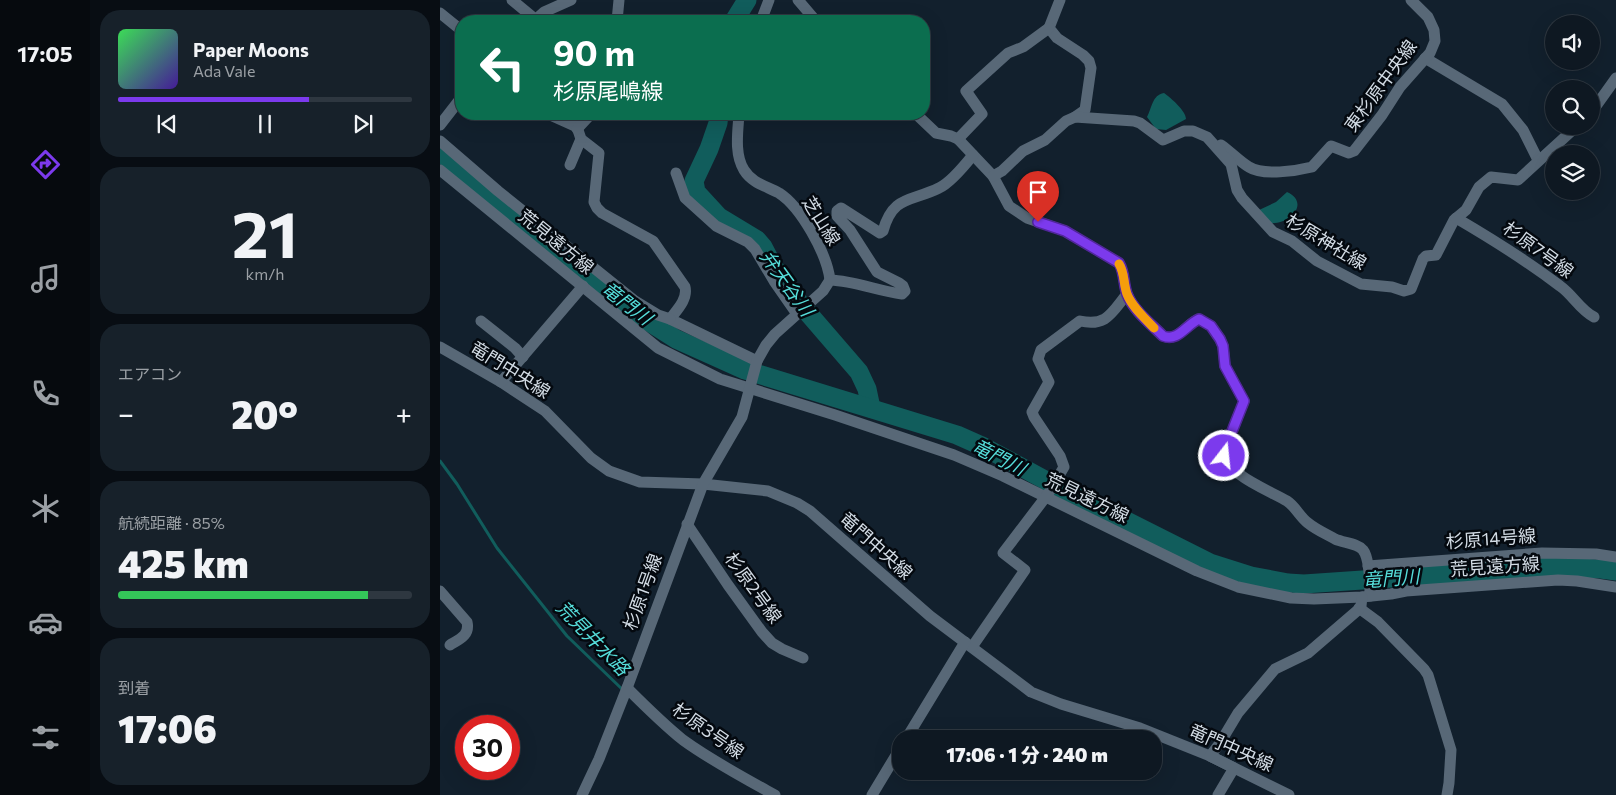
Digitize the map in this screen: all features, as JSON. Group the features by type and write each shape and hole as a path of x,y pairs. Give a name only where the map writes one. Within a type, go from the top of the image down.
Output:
{"street":[{"path":"512,0 529,15"},
{"path":"551,15 571,0"},
{"path":"617,15 619,0"},
{"path":"763,15 769,0"},
{"path":"798,0 811,15"},
{"path":"958,139 982,114 966,91 1008,53 1023,47 1049,28 1060,0"},
{"name":"東杉原中央線","path":"1207,137 1258,172 1312,167 1331,146 1348,153 1358,148 1400,87 1430,53 1434,42 1434,30 1428,17 1412,0"},
{"path":"440,13 455,25"},
{"path":"511,14 516,15"},
{"path":"993,176 1002,171 1023,151 1045,140 1066,121 1085,110 1091,68 1089,61 1057,38 1049,28"},
{"path":"1425,58 1502,104 1523,130 1538,160"},
{"path":"1600,100 1616,78"},
{"path":"440,125 455,106"},
{"path":"1075,117 1134,121 1140,123 1163,140 1184,131 1193,131 1207,137"},
{"path":"561,120 577,127 579,134 599,153 594,202 597,208 602,213 653,241 685,287 687,293 684,300 670,319"},
{"path":"570,165 579,134 587,120"},
{"name":"芝山線","path":"739,120 738,150 739,160 743,169 750,178 778,193 800,212 829,268 830,280"},
{"path":"922,120 936,133 958,139 993,176 1009,206 1027,218 1065,231 1119,263 1123,270 1127,294 1133,304 1163,336 1174,338 1199,319 1211,326 1223,346 1225,366 1244,401 1225,449 1224,456 1228,463 1263,490 1288,502 1309,524 1343,543 1357,546 1366,555 1368,567 1367,595 1359,608 1308,653 1275,669 1238,714 1210,756"},
{"name":"杉原神社線","path":"1207,137 1231,164 1237,190 1242,198 1273,232 1292,241 1317,261 1361,284 1392,287 1404,291 1411,289 1423,259 1426,256 1436,255 1456,218 1466,210 1479,187 1487,179 1491,177 1518,180 1567,135"},
{"path":"440,141 498,191 635,301 658,315 670,319 756,362"},
{"path":"830,280 848,281 902,294 905,291 903,286 877,272 850,230 837,216 837,211 841,208 880,233 883,231 886,220 895,206 941,187 974,155"},
{"name":"荒見遠方線","path":"440,170 658,348 720,379 750,385 954,455 1047,496 1198,571 1238,587 1291,598 1333,599 1392,594 1406,590 1558,580 1616,587"},
{"path":"676,173 685,198 716,226 748,242 755,249 770,275 801,311"},
{"name":"杉原7号線","path":"1456,218 1492,238 1563,288 1586,313 1594,317"},
{"name":"杉原1号線","path":"582,795 599,759 626,691 703,484 742,417 756,362 766,345 823,291 830,280"},
{"path":"501,382 583,286"},
{"path":"912,730 968,645 1025,570 1003,553 1047,496 1064,467 1032,412 1049,382 1038,359 1042,350 1080,321 1089,323 1104,321 1127,294"},
{"path":"481,321 515,348 523,357"},
{"name":"竜門中央線","path":"440,347 501,382 545,411 591,458 609,471 640,482 703,484 768,491 797,503 810,511 842,538 910,600 1032,692 1046,699 1140,728 1210,756 1289,795"},
{"name":"杉原2号線","path":"687,524 723,579 762,632 772,643 803,658"},
{"name":"杉原14号線","path":"1368,567 1542,553 1596,554 1616,557"},
{"path":"440,591 467,622 468,627 465,635 450,645"},
{"path":"1359,608 1378,622 1428,675 1451,750 1450,783 1446,795"},
{"name":"杉原3号線","path":"626,691 684,740 718,763 775,795"},
{"path":"872,795 892,762"},
{"path":"1218,795 1234,768"}],"shaded area":[{"path":"1164,93 1181,109 1186,119 1166,130 1156,129 1147,117 1157,96"},
{"path":"1287,192 1297,202 1294,213 1284,221 1269,223 1259,210 1276,202"}],"waterway":[{"name":"弁天谷川","path":"738,15 747,0"},
{"name":"弁天谷川","path":"718,120 709,149 694,181 696,192 719,217 757,240 763,247 773,266 796,299 859,372 867,389 871,408"},
{"name":"竜門川","path":"440,152 646,320 676,339 745,370 957,435 1210,563 1251,576 1304,584 1551,567 1616,571"},
{"name":"荒見井水路","path":"440,461 457,484 497,548 567,636 623,690"}],"slow traffic":[{"path":"1119,264 1123,270 1127,294 1133,304 1154,328"}],"route":[{"path":"1038,222 1065,231 1119,263 1123,270 1127,294 1133,304 1163,336 1174,338 1199,319 1211,326 1223,346 1225,366 1244,401 1224,456"}]}
